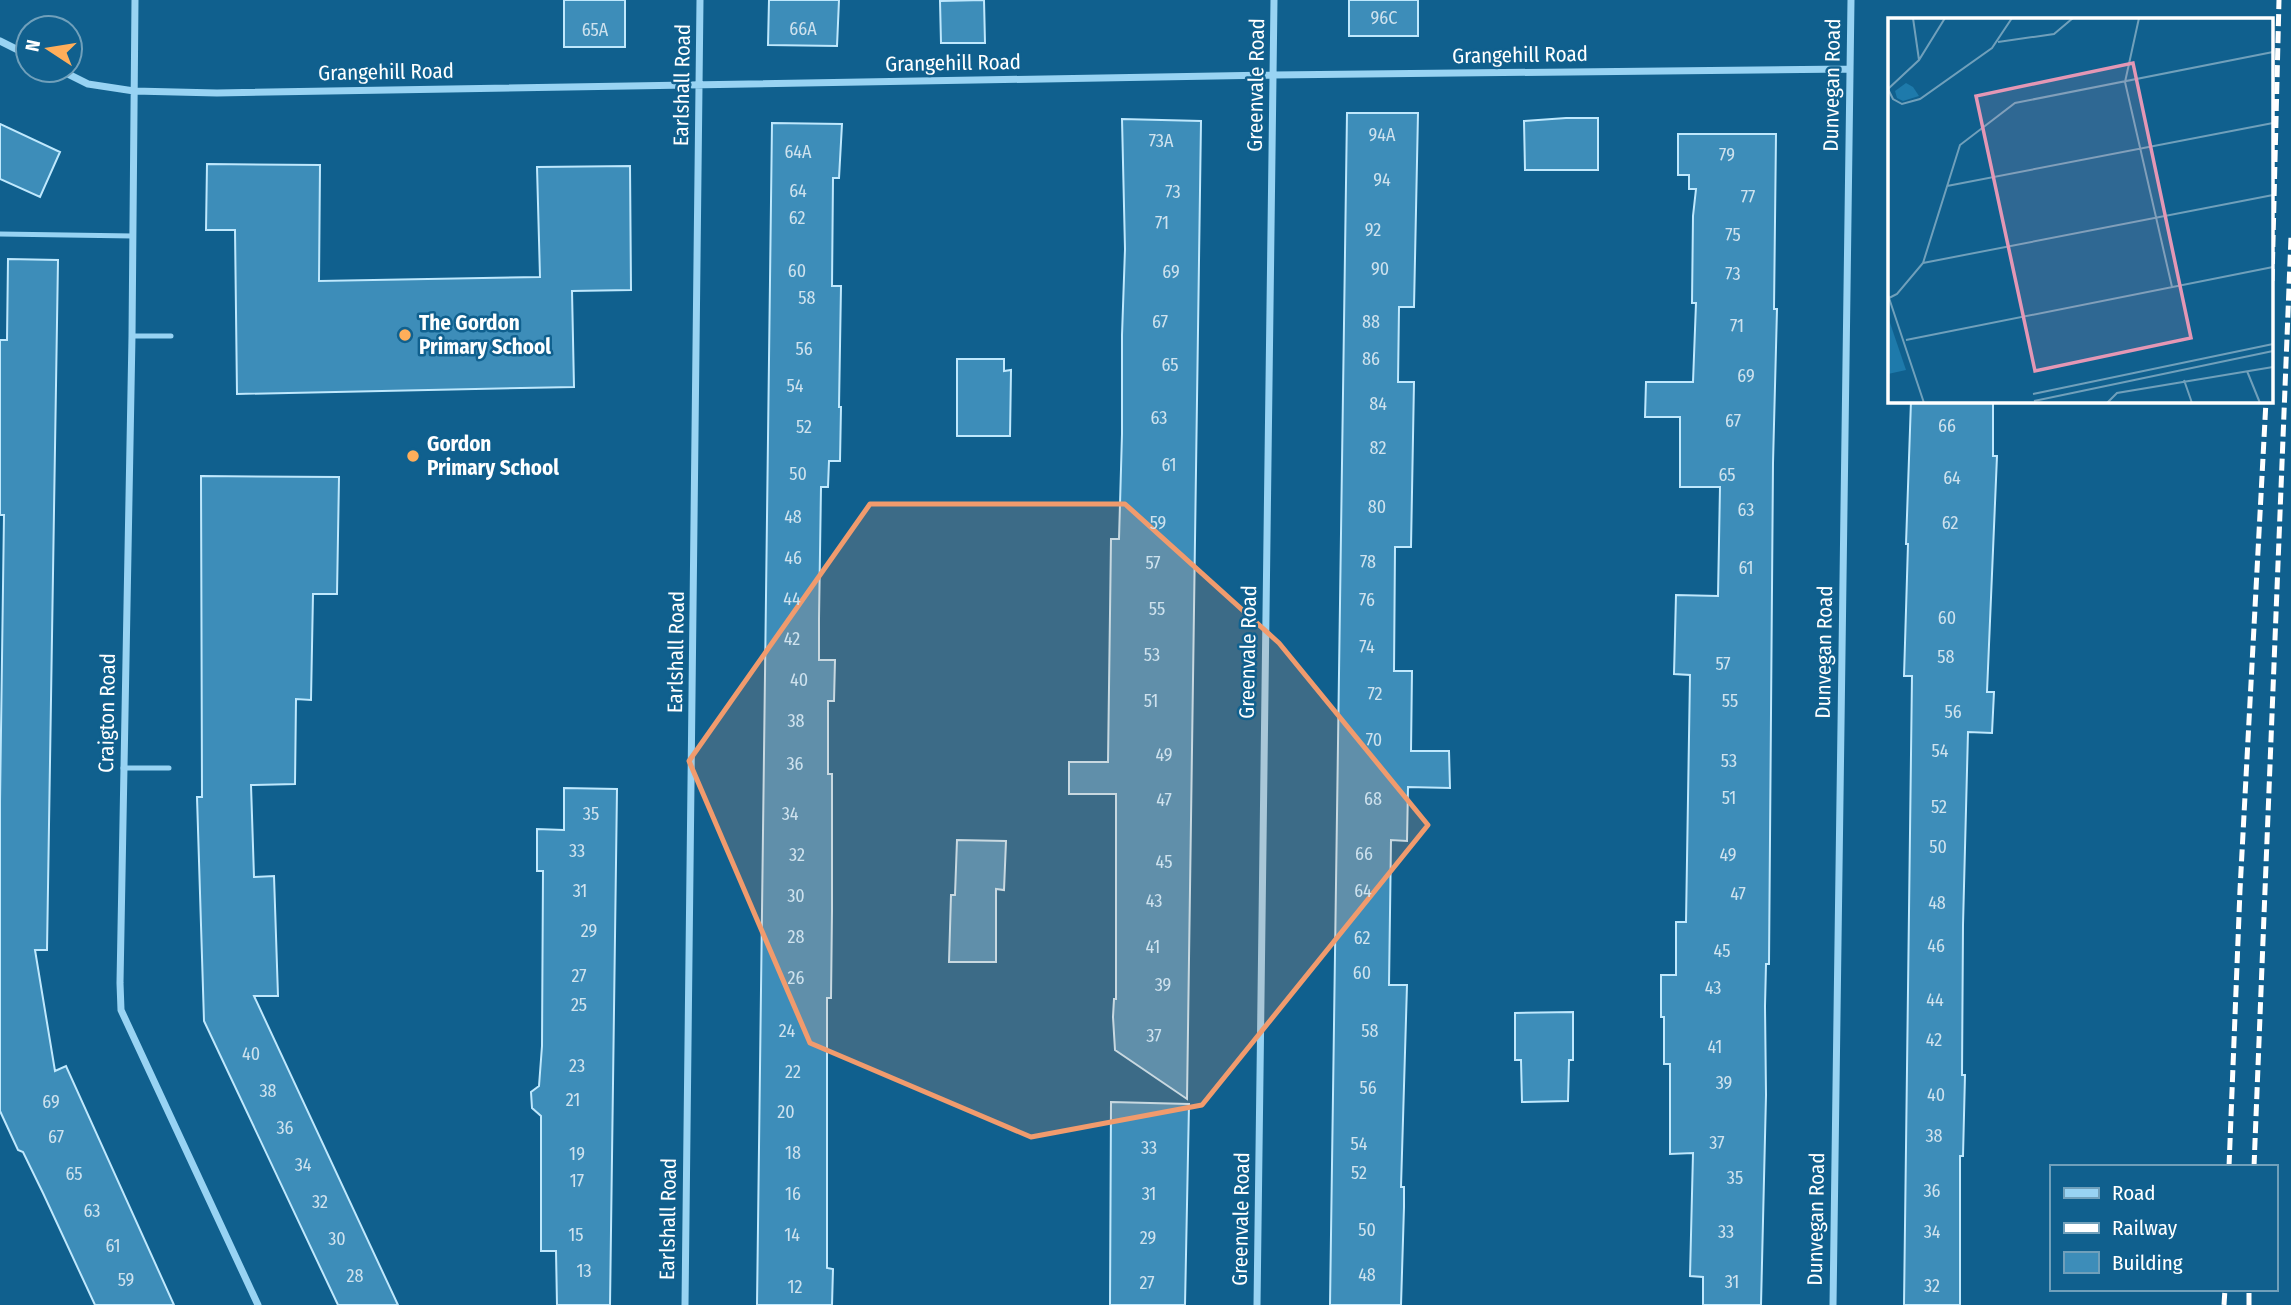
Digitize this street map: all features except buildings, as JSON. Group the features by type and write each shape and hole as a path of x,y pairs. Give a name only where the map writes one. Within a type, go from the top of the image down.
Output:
{"street":[{"name":"Craigton Road","path":"135,0 121,1010 258,1305"},
{"name":"Earlshall Road","path":"685,1305 700,0"},
{"name":"Greenvale Road","path":"1257,1305 1274,0"},
{"name":"Dunvegan Road","path":"1833,1305 1851,0"},
{"name":"Grangehill Road","path":"84,82 134,91 217,93 1273,75 1850,69"}],"lane":[{"path":"0,234 133,236"},
{"path":"132,336 171,336"},
{"path":"123,768 170,768"}],"highlighted area":[{"path":"870,504 1125,504 1279,643 1428,825 1202,1105 1031,1137 810,1043 689,761"}],"railway":[{"path":"2274,201 2279,0"},
{"path":"2254,1165 2291,237"},
{"path":"2229,1165 2240,890 2266,402"},
{"path":"2224,1305 2225,1291"},
{"path":"2249,1291 2249,1305"}],"place":[{"name":"The Gordon Primary School","path":"405,335"},
{"name":"Gordon Primary School","path":"413,456"}]}
